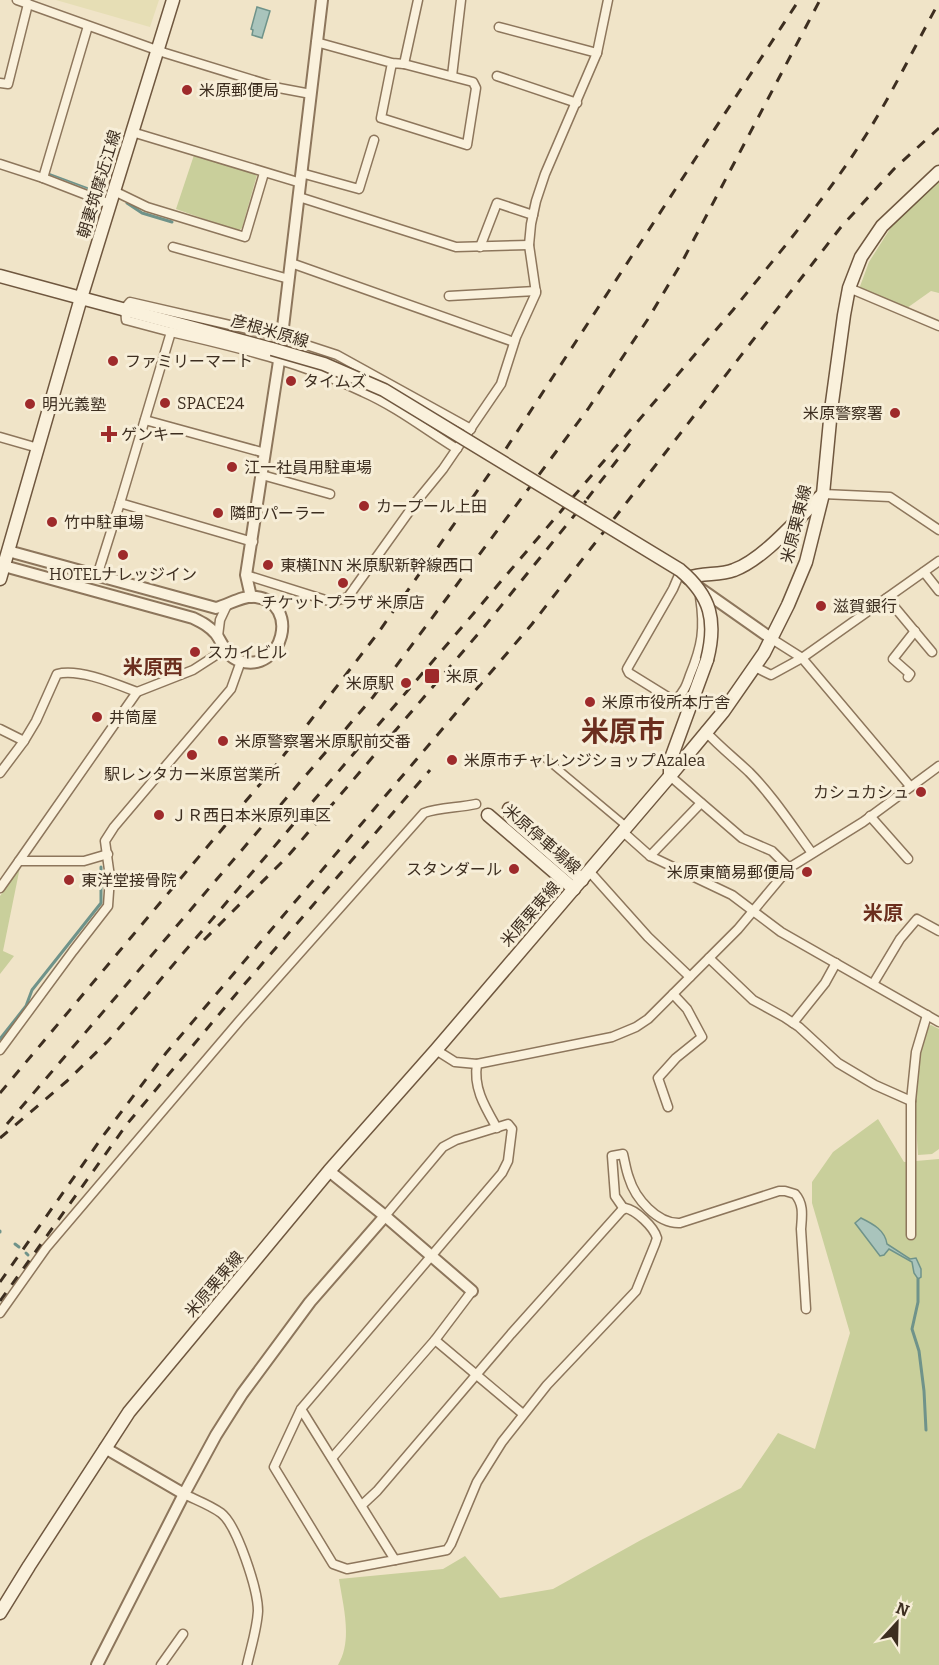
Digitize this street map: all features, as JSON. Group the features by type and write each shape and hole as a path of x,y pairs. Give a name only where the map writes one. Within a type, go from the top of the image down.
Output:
{"main road":[{"name":"朝妻筑摩近江線","path":"81,298 173,0"},
{"name":"米原栗東線","path":"0,1613 129,1412 329,1171 436,1050 670,776 723,711 755,667 772,639 806,562 823,494 832,400 849,288 861,257 882,226 939,172"},
{"path":"0,276 81,298 0,579"},
{"name":"彦根米原線","path":"81,298 125,308 324,364 384,390 670,564 703,595 711,615 712,636 707,660 670,761 670,776"},
{"path":"684,576 717,575 735,570 754,560 823,494"},
{"name":"米原停車場線","path":"509,809 512,819 582,880"},
{"name":"米原停車場線","path":"488,815 582,880"}],"street":[{"path":"17,0 157,51 279,88 311,94"},
{"path":"251,597 246,575 253,542 279,361 322,0"},
{"path":"405,64 418,0"},
{"path":"452,76 461,0"},
{"path":"246,575 332,602 348,597 457,449 501,384 514,342 536,291 529,245 533,214 545,174 597,53 608,0"},
{"path":"0,83 8,84 28,4"},
{"path":"43,178 88,26"},
{"path":"499,27 597,53"},
{"path":"316,42 476,84 467,145 381,118 392,63"},
{"path":"497,76 577,103"},
{"path":"132,132 264,173 359,189 374,140"},
{"path":"0,164 110,204"},
{"path":"114,191 147,207 245,237 264,173"},
{"path":"299,197 456,247 529,245"},
{"path":"480,247 497,203 533,214"},
{"path":"173,247 289,279"},
{"path":"291,263 514,342"},
{"path":"849,288 939,326"},
{"path":"448,296 536,291"},
{"path":"457,449 399,410 333,378 279,361 126,320 125,308 130,302 282,337 337,355 471,429"},
{"path":"97,576 171,332"},
{"path":"145,420 265,453"},
{"path":"0,437 38,448"},
{"path":"262,476 330,494"},
{"path":"823,494 890,497 936,527 939,516"},
{"path":"120,503 253,542"},
{"path":"633,544 684,576 802,658 910,786"},
{"path":"4,566 193,618 206,624 218,636 224,650 231,657 241,661 258,660 273,652 279,645 283,628 282,620 274,606 257,597 216,608 8,551"},
{"path":"755,667 771,675 802,658 939,561"},
{"path":"924,572 939,591"},
{"path":"684,576 627,669 629,673 671,699 676,699 683,692 700,652 704,627 698,587"},
{"path":"887,598 932,652"},
{"path":"218,636 220,620 227,605"},
{"path":"908,677 910,674 893,659 915,631"},
{"path":"1,885 138,692 193,670 224,650"},
{"path":"0,1050 108,906 110,878 105,841 114,826 231,689 241,661"},
{"path":"0,773 36,721 57,674 68,671 138,692"},
{"path":"0,729 24,741"},
{"path":"705,731 750,773 812,853"},
{"path":"546,759 624,828 650,856 732,895 781,932 939,1022"},
{"path":"436,1050 455,1062 477,1064 612,1037 636,1027 648,1019 738,929 789,868 870,816 939,766"},
{"path":"670,776 742,838 772,850 789,868"},
{"path":"650,856 701,803"},
{"path":"0,1313 46,1248 241,1019 424,813 476,804"},
{"path":"870,816 908,859"},
{"path":"19,861 84,861 108,854"},
{"path":"582,880 690,977"},
{"path":"873,984 900,939 917,919 939,931"},
{"path":"710,958 753,1000 793,1023 838,1063 875,1085 911,1101"},
{"path":"793,1023 825,983 836,963"},
{"path":"668,1107 658,1078 676,1058 702,1037 687,1009 673,994"},
{"path":"911,1235 911,1101 916,1053 927,1015"},
{"path":"477,1064 475,1076 479,1092 497,1128"},
{"path":"97,1665 216,1435 258,1371 310,1302 443,1147 456,1140 508,1124 512,1129 506,1166 301,1409 274,1467 333,1564 347,1569 447,1550 454,1540 477,1482 502,1442 547,1385 636,1291 656,1244 657,1234 631,1209 624,1209 511,1334 377,1491 362,1505"},
{"path":"624,1209 615,1196 612,1156 623,1154 629,1179 644,1203 660,1218 674,1223 779,1191 795,1194 801,1205 806,1310"},
{"path":"329,1171 472,1291 435,1340 332,1458"},
{"path":"435,1340 522,1414"},
{"path":"301,1409 394,1560"},
{"path":"105,1448 184,1494 222,1513 232,1527 256,1591 258,1609 247,1665"},
{"path":"161,1665 183,1634"}],"shaded area":[{"path":"56,0 159,0 150,27"}],"green space":[{"path":"194,155 257,175 242,228 238,231 176,209"},
{"path":"939,177 939,293 931,291 907,308 859,289 869,262 895,221"},
{"path":"20,867 3,951 14,956 0,974 0,896"},
{"path":"931,1025 939,1029 939,1149 932,1154 918,1155 917,1074 922,1043 927,1027"},
{"path":"878,1119 904,1162 939,1159 939,1665 338,1665 343,1655 346,1634 339,1579 443,1569 465,1556 500,1598 553,1589 741,1488 778,1433 815,1449 850,1333 812,1203 812,1182 833,1152"}],"water":[{"path":"257,7 270,11 262,38 252,35 253,30 251,29"},
{"path":"50,174 101,193 100,196 51,179"},
{"path":"861,1218 881,1231 887,1244 910,1259 916,1258 921,1269 921,1277 918,1279 914,1273 912,1262 889,1249 880,1256 855,1223"}],"waterway":[{"path":"127,203 142,213 172,222"},
{"path":"0,1039 26,1006 32,990 101,903 101,867"},
{"path":"15,1244 19,1247"},
{"path":"918,1279 918,1302 912,1329 919,1351 926,1430"}],"railway":[{"path":"0,1093 277,764 378,633 494,467 799,0"},
{"path":"7,1124 373,697 588,409 648,319 682,262 820,0"},
{"path":"0,1138 67,1081 108,1041 733,310 851,158 885,102 939,2"},
{"path":"0,1282 103,1136 166,1053 532,624 841,227 894,169 939,128"},
{"path":"587,499 632,441"},
{"path":"204,940 288,856 484,627 586,501"},
{"path":"0,1301 127,1124 430,770"}],"place":[{"name":"米原郵便局","path":"187,90"},
{"name":"ファミリーマート","path":"113,361"},
{"name":"タイムズ","path":"291,381"},
{"name":"SPACE24","path":"165,403"},
{"name":"明光義塾","path":"30,404"},
{"name":"米原警察署","path":"895,413"},
{"name":"ゲンキー","path":"109,434"},
{"name":"江一社員用駐車場","path":"232,467"},
{"name":"カープール上田","path":"364,506"},
{"name":"隣町パーラー","path":"218,513"},
{"name":"竹中駐車場","path":"52,522"},
{"name":"HOTELナレッジイン","path":"123,555"},
{"name":"東横INN 米原駅新幹線西口","path":"268,565"},
{"name":"チケットプラザ 米原店","path":"343,583"},
{"name":"滋賀銀行","path":"821,606"},
{"name":"スカイビル","path":"195,652"},
{"name":"米原","path":"432,676"},
{"name":"米原駅","path":"406,683"},
{"name":"米原市役所本庁舎","path":"590,702"},
{"name":"井筒屋","path":"97,717"},
{"name":"米原警察署米原駅前交番","path":"223,741"},
{"name":"駅レンタカー米原営業所","path":"192,755"},
{"name":"米原市チャレンジショップAzalea","path":"452,760"},
{"name":"カシュカシュ","path":"921,792"},
{"name":"ＪＲ西日本米原列車区","path":"159,815"},
{"name":"スタンダール","path":"514,869"},
{"name":"米原東簡易郵便局","path":"807,872"},
{"name":"東洋堂接骨院","path":"69,880"}],"district":[{"name":"米原西","path":"153,667"},
{"name":"米原市","path":"623,731"},
{"name":"米原","path":"883,913"}]}
